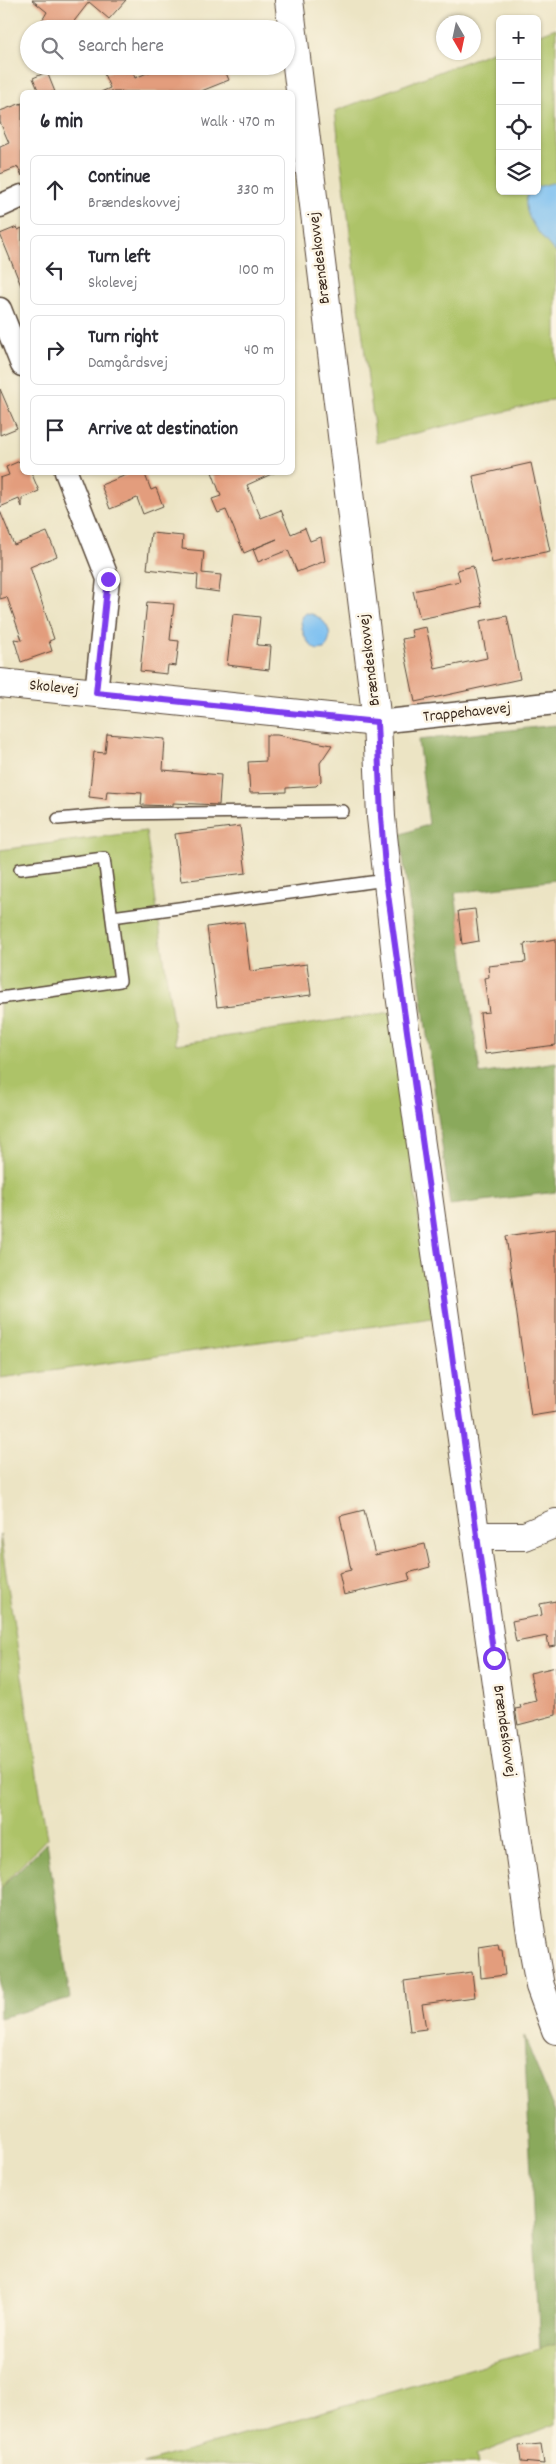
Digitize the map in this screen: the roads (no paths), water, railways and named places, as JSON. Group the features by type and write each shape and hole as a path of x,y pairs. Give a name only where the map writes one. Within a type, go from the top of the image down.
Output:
{"street":[{"name":"Brændeskovvej","path":"289,0 291,20"},
{"name":"Brændeskovvej","path":"295,49 377,722 386,880 532,1942 540,1986 556,2030"},
{"path":"0,206 20,197"},
{"path":"0,309 20,360"},
{"path":"70,475 108,579 96,693"},
{"name":"Skolevej","path":"0,683 377,722"},
{"name":"Trappehavevej","path":"377,722 556,703"},
{"path":"476,1536 525,1536 556,1523"}],"lane":[{"path":"58,819 115,814 343,811"},
{"path":"0,998 120,981 104,858 20,869"},
{"path":"112,917 386,880"}],"water":[{"path":"556,182 556,253 528,216 526,199 528,195 541,195 541,186"},
{"path":"306,613 318,617 327,626 329,637 324,649 317,650 305,637 301,618"}]}
